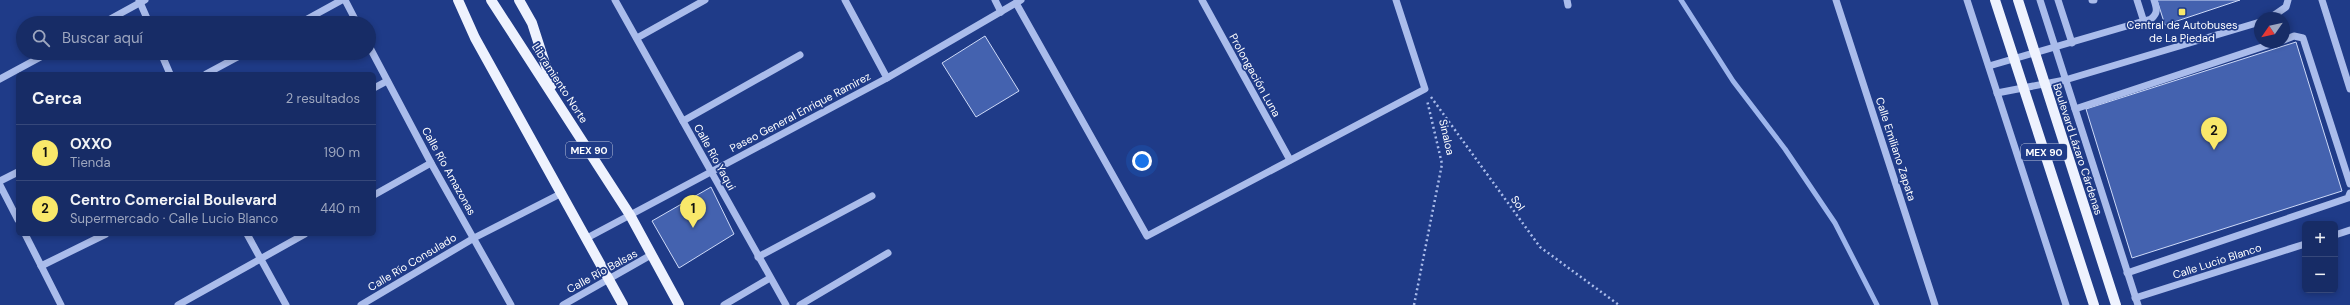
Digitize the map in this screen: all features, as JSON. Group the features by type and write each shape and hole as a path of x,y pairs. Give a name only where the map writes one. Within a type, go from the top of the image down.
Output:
{"main road":[{"path":"454,0 610,278 623,305"},
{"path":"458,0 475,38"},
{"name":"Libramiento Norte","path":"491,0 556,98 630,215 679,305"},
{"path":"519,0 532,23 556,98"},
{"name":"MEX 90","path":"1995,0 2094,305"},
{"name":"Boulevard Lázaro Cárdenas","path":"2018,0 2116,305"}],"street":[{"path":"313,16 344,0 353,16"},
{"name":"Calle Río Yaqui","path":"615,0 786,305"},
{"path":"637,38 705,0"},
{"path":"844,0 887,78"},
{"path":"994,0 1001,12"},
{"name":"Prolongación Luna","path":"1202,0 1290,160"},
{"path":"1018,2 1147,236 1425,89 1396,0"},
{"name":"Calle Emiliano Zapata","path":"1836,0 1935,305"},
{"path":"1967,0 2066,305"},
{"path":"2040,0 2136,302"},
{"path":"2058,0 2072,43"},
{"path":"2137,0 2144,22"},
{"path":"1989,66 2036,54 2144,22 2156,15 2157,9 2154,0"},
{"path":"2279,12 2286,7 2288,0"},
{"path":"2322,0 2350,89"},
{"path":"115,16 142,1 147,16"},
{"name":"Paseo General Enrique Ramirez","path":"587,238 887,78 1018,2"},
{"path":"1997,92 2065,80 2254,24"},
{"path":"2290,38 2294,36 2303,38 2350,184"},
{"path":"2075,109 2259,48"},
{"path":"683,121 800,55"},
{"path":"0,79 35,60"},
{"path":"164,60 169,72"},
{"path":"210,72 232,60"},
{"name":"Calle Río Amazonas","path":"376,60 431,163 511,305"},
{"path":"376,87 387,81"},
{"path":"376,194 431,163"},
{"path":"0,181 16,173"},
{"path":"0,184 16,216"},
{"name":"Calle Río Consulado","path":"361,305 474,238 562,193"},
{"path":"2127,273 2348,198 2350,193"},
{"path":"758,257 872,196"},
{"path":"2338,234 2350,230"},
{"path":"26,236 61,305"},
{"path":"41,266 102,236"},
{"path":"248,236 286,305"},
{"path":"178,305 301,236"},
{"name":"Calle Lucio Blanco","path":"2136,302 2302,245"},
{"path":"800,305 888,253"},
{"name":"Calle Río Balsas","path":"563,305 651,256"},
{"path":"724,305 770,278"}],"path":[{"name":"Sinaloa","path":"1414,305 1442,164 1425,89"},
{"name":"Sol","path":"1425,89 1540,247 1619,305"}],"building":[{"name":"Central de Autobuses de La Piedad","path":"2157,0 2240,0 2165,25"},
{"path":"985,36 1019,91 976,117 942,63"},
{"path":"2296,42 2342,191 2132,258 2086,109 2277,48 2290,48 2290,44"},
{"path":"711,187 734,234 679,268 652,221"}],"waterway":[{"path":"1681,0 1733,81 1785,149 1835,223 1877,305"}],"place":[{"name":"Central de Autobuses de La Piedad","path":"2182,12"},
{"name":"Centro Comercial Boulevard","path":"2214,150"},
{"name":"OXXO","path":"693,228"}]}
